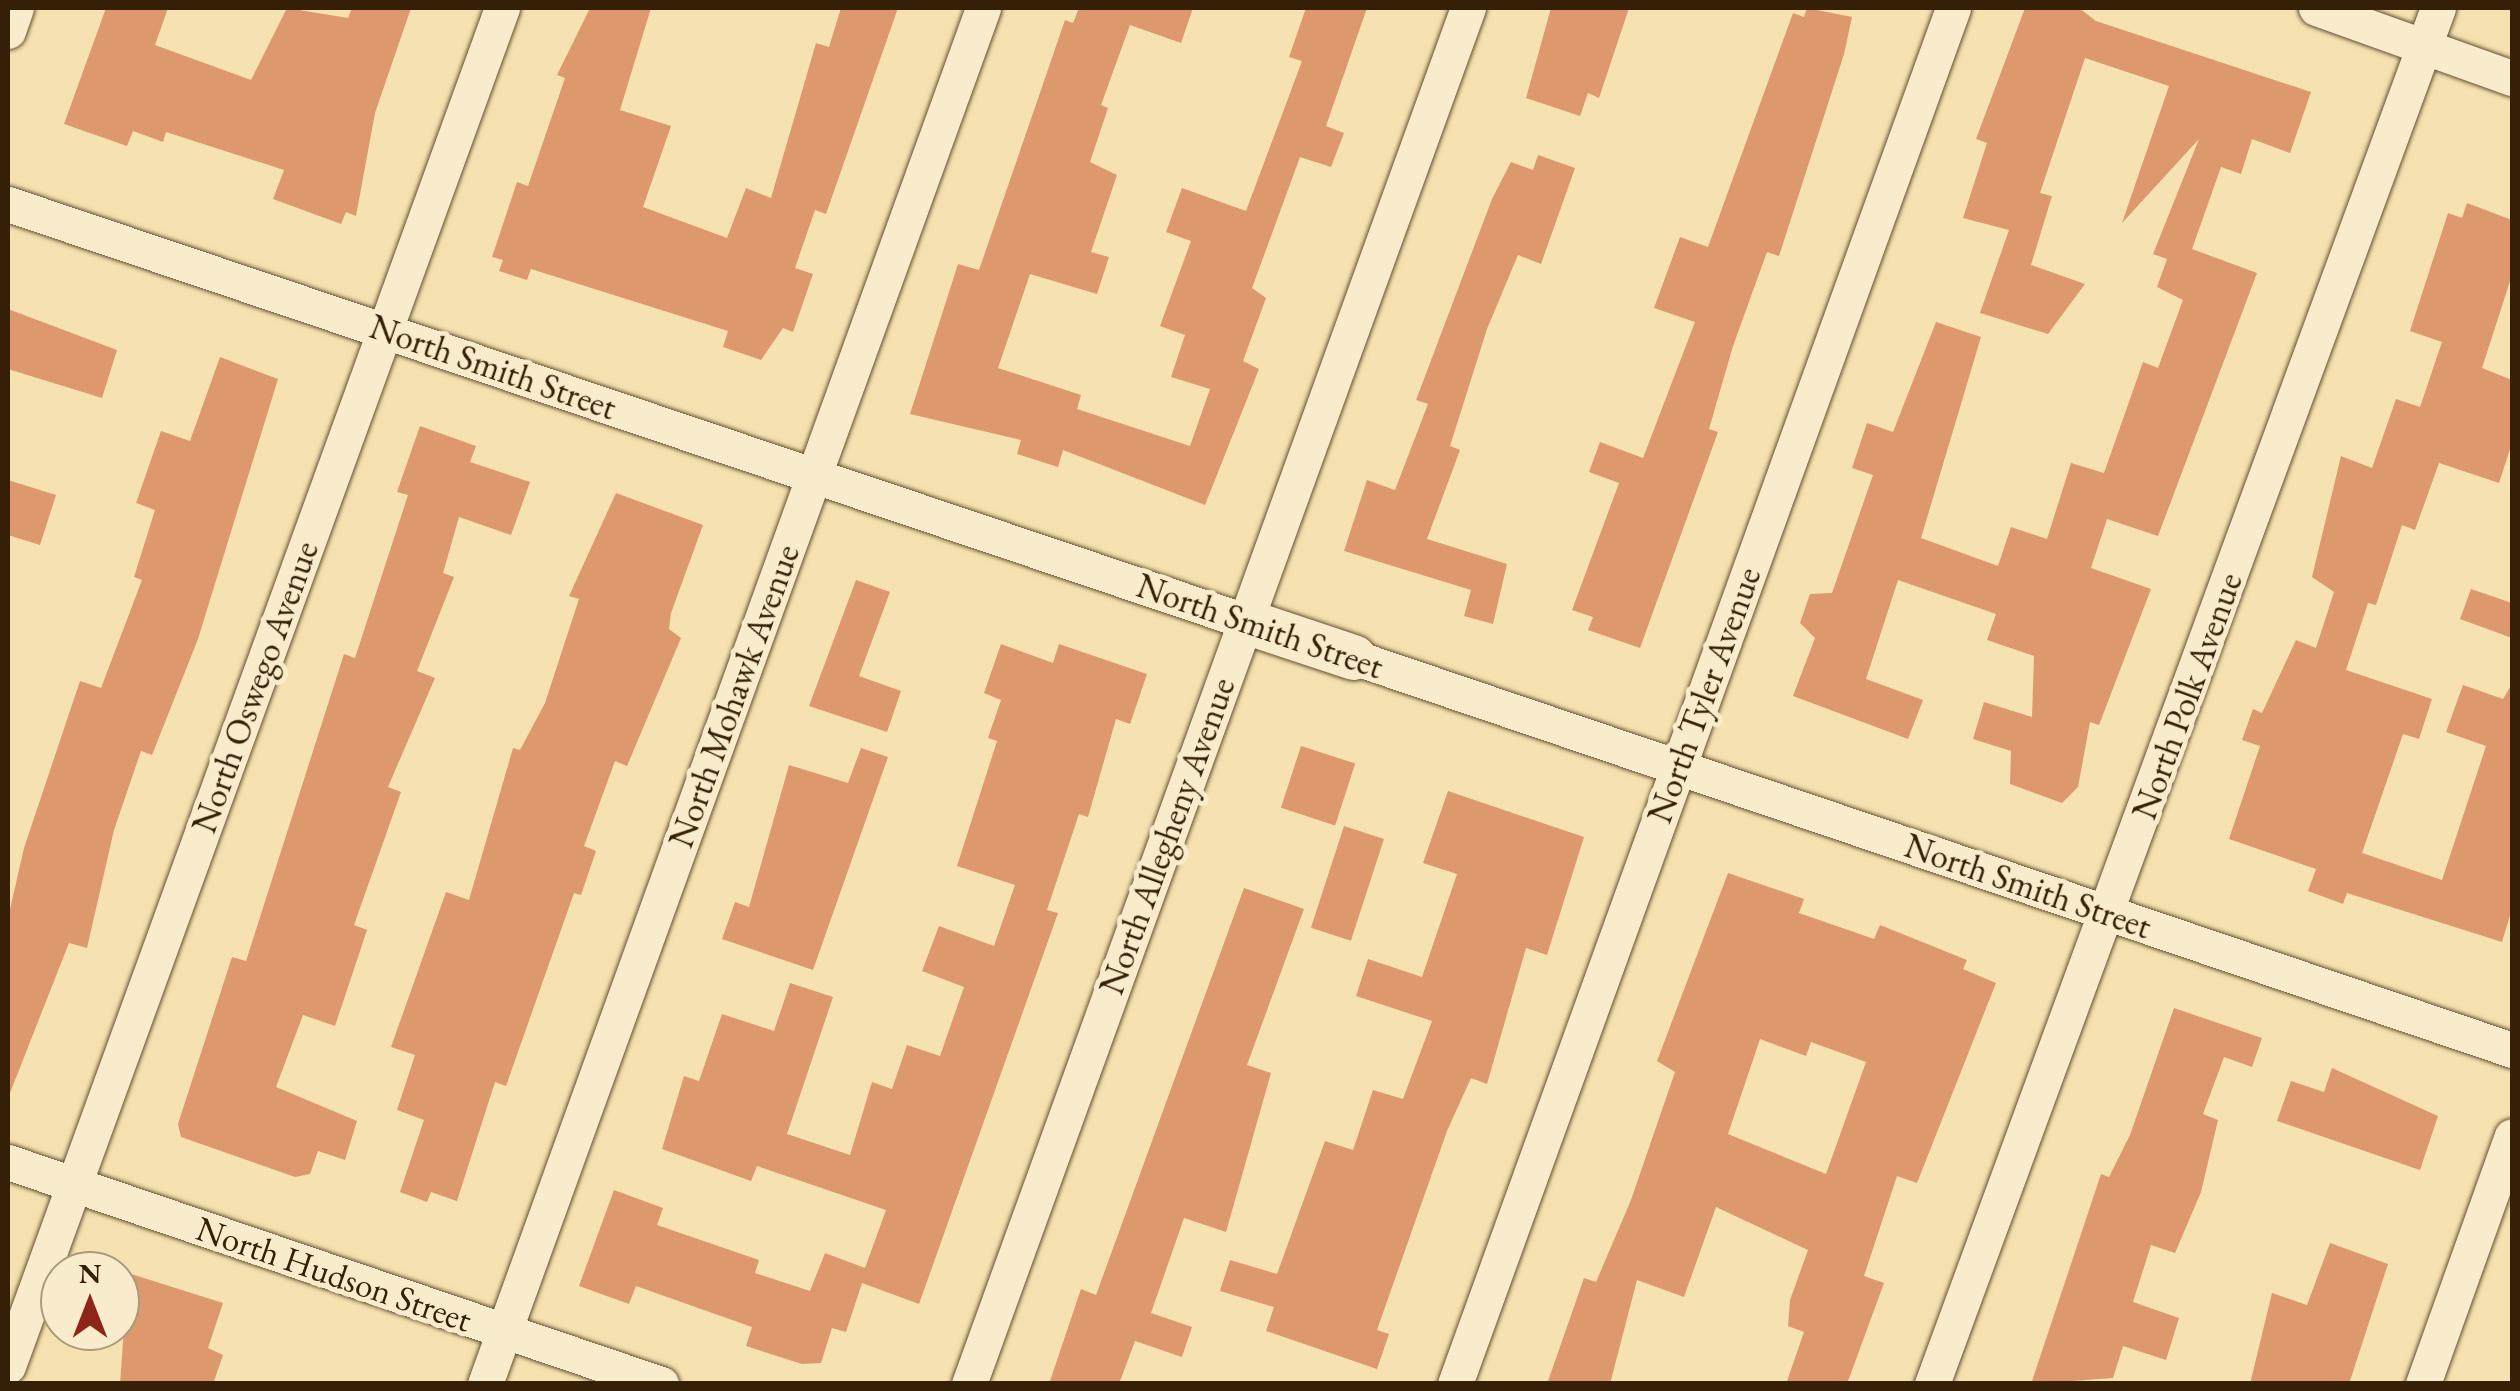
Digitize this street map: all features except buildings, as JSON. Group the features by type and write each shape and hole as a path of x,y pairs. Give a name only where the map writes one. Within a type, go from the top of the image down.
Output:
{"street":[{"path":"8,31 16,8"},
{"name":"North Oswego Avenue","path":"8,1366 502,8"},
{"name":"North Mohawk Avenue","path":"485,1384 983,8"},
{"name":"North Allegheny Avenue","path":"969,1384 1468,8"},
{"name":"North Tyler Avenue","path":"1456,1384 1953,8"},
{"path":"2316,8 2421,50 2512,78"},
{"name":"North Polk Avenue","path":"1932,1384 2109,913 2438,8"},
{"name":"North Smith Street","path":"8,204 2512,1050"},
{"path":"2423,1384 2512,1136"},
{"name":"North Hudson Street","path":"8,1162 661,1384"}]}
